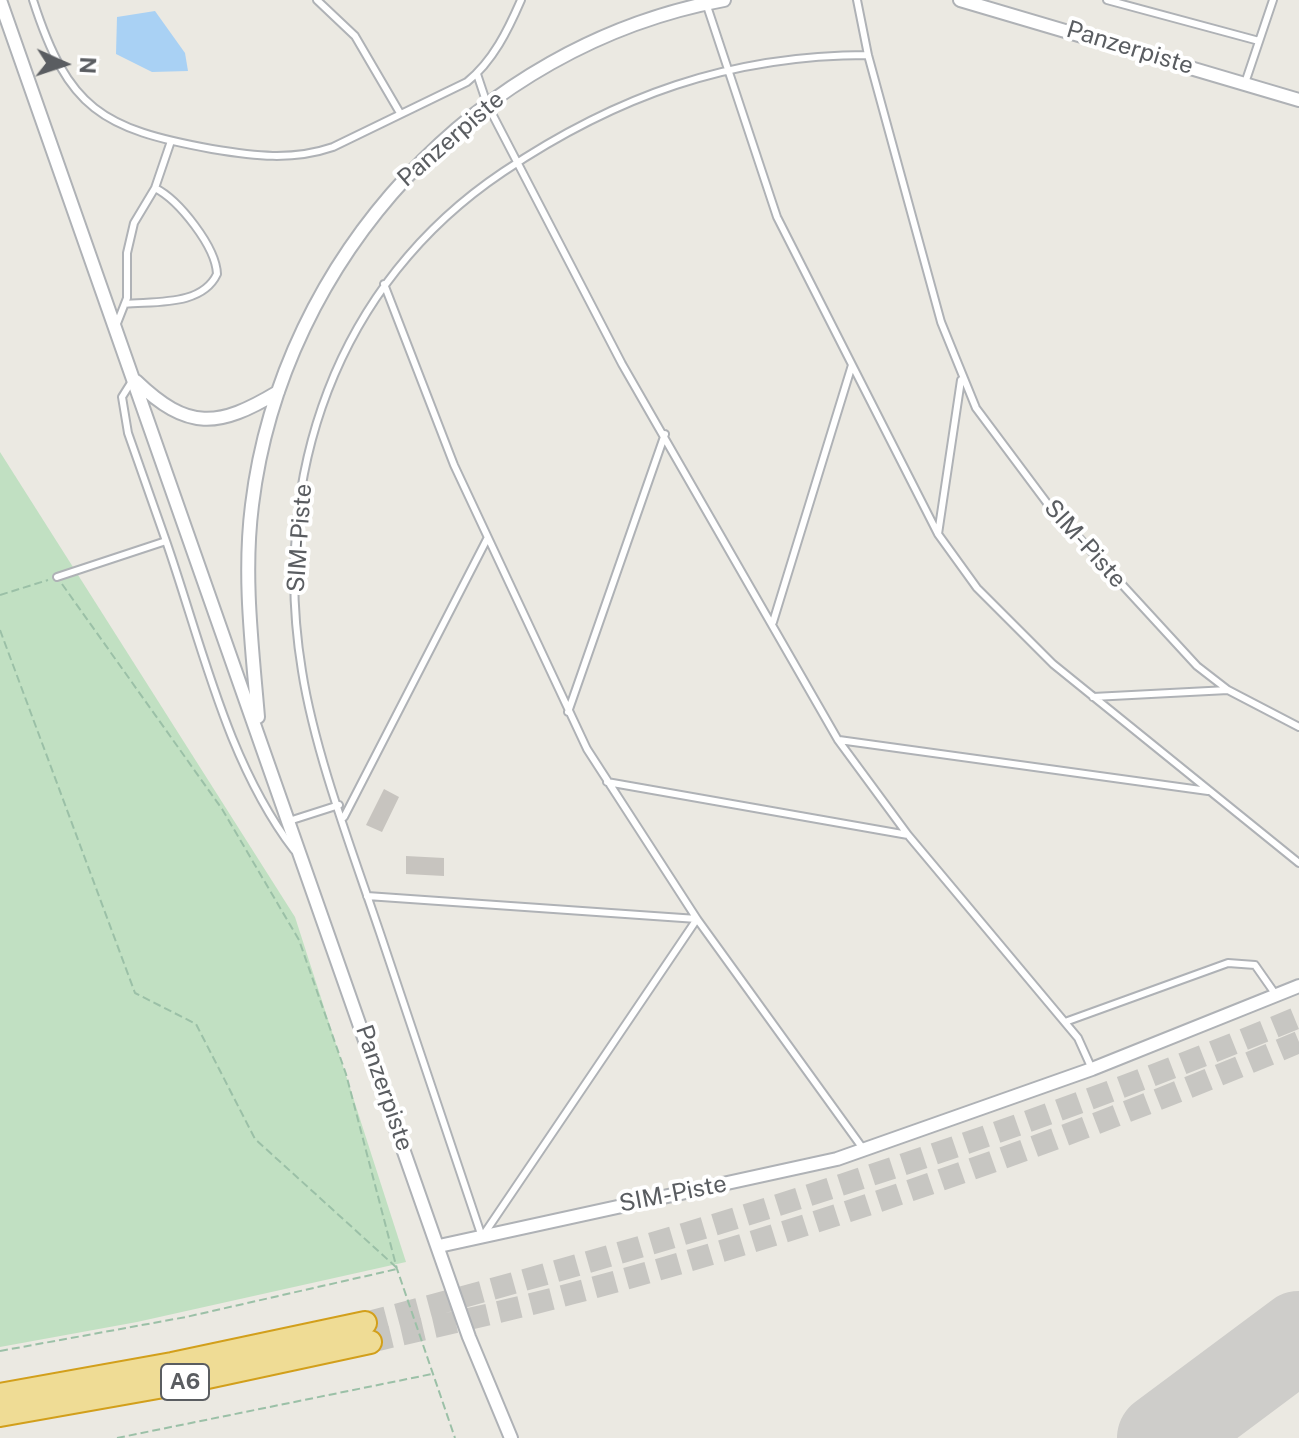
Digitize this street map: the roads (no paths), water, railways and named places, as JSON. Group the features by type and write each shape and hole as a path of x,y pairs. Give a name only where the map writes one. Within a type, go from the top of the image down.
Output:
{"highway":[{"name":"A6","path":"0,1395 367,1332 175,1384 0,1415"}],"street":[{"name":"Panzerpiste","path":"0,0 469,1337 511,1438"},
{"name":"Panzerpiste","path":"259,736 248,620 247,559 260,457 278,392 302,333 352,243 394,189 439,143 524,78 594,41 705,2 724,0"},
{"name":"Panzerpiste","path":"960,0 1299,100"},
{"name":"Panzerpiste","path":"134,378 169,410 190,418 211,420 234,416 278,392"},
{"name":"SIM-Piste","path":"439,1246 650,1198 784,1172 864,1150 1092,1069 1299,986"}],"lane":[{"path":"33,0 50,52 65,77 106,117 129,129 171,141 254,155 310,155 477,74 497,47 521,0"},
{"path":"317,0 355,36 400,113"},
{"name":"SIM-Piste","path":"857,0 868,55 924,264 961,380 982,417 1047,503 1181,650 1228,690 1299,727"},
{"path":"1107,0 1259,41"},
{"path":"1245,83 1273,0"},
{"path":"705,2 777,217 938,534 977,588 1053,664 1299,863"},
{"name":"SIM-Piste","path":"482,1237 367,896 302,671 294,585 295,537 310,443 324,399 354,329 384,284 436,225 470,194 516,163 610,109 653,90 726,70 827,55 868,55"},
{"path":"477,74 487,104 516,163 622,364 665,434 838,740 908,835 1065,1022 1083,1047 1092,1069"},
{"path":"116,327 129,284 127,253 134,223 155,188 171,141"},
{"path":"125,304 200,294 211,287 217,274 209,246 179,206 155,188"},
{"path":"384,284 487,539 568,712 607,782 697,919 864,1150"},
{"path":"773,623 835,410 852,365"},
{"path":"134,378 122,397 128,433 239,754 268,816 304,863"},
{"name":"SIM-Piste","path":"938,534 961,380"},
{"path":"568,712 665,434"},
{"path":"343,817 487,539"},
{"path":"57,577 166,541"},
{"path":"1093,697 1228,690"},
{"path":"838,740 1102,774 1211,792"},
{"path":"607,782 908,835"},
{"path":"289,821 339,805"},
{"path":"367,896 697,919"},
{"path":"482,1237 697,919"},
{"path":"1065,1022 1228,963 1255,965 1276,995"}],"water":[{"path":"155,11 185,53 188,71 152,72 116,54 117,17"}],"tunnel":[{"path":"365,1323 602,1258 837,1186 1070,1106 1299,1017"},
{"path":"370,1342 570,1294 847,1212 1030,1148 1299,1042"}]}
